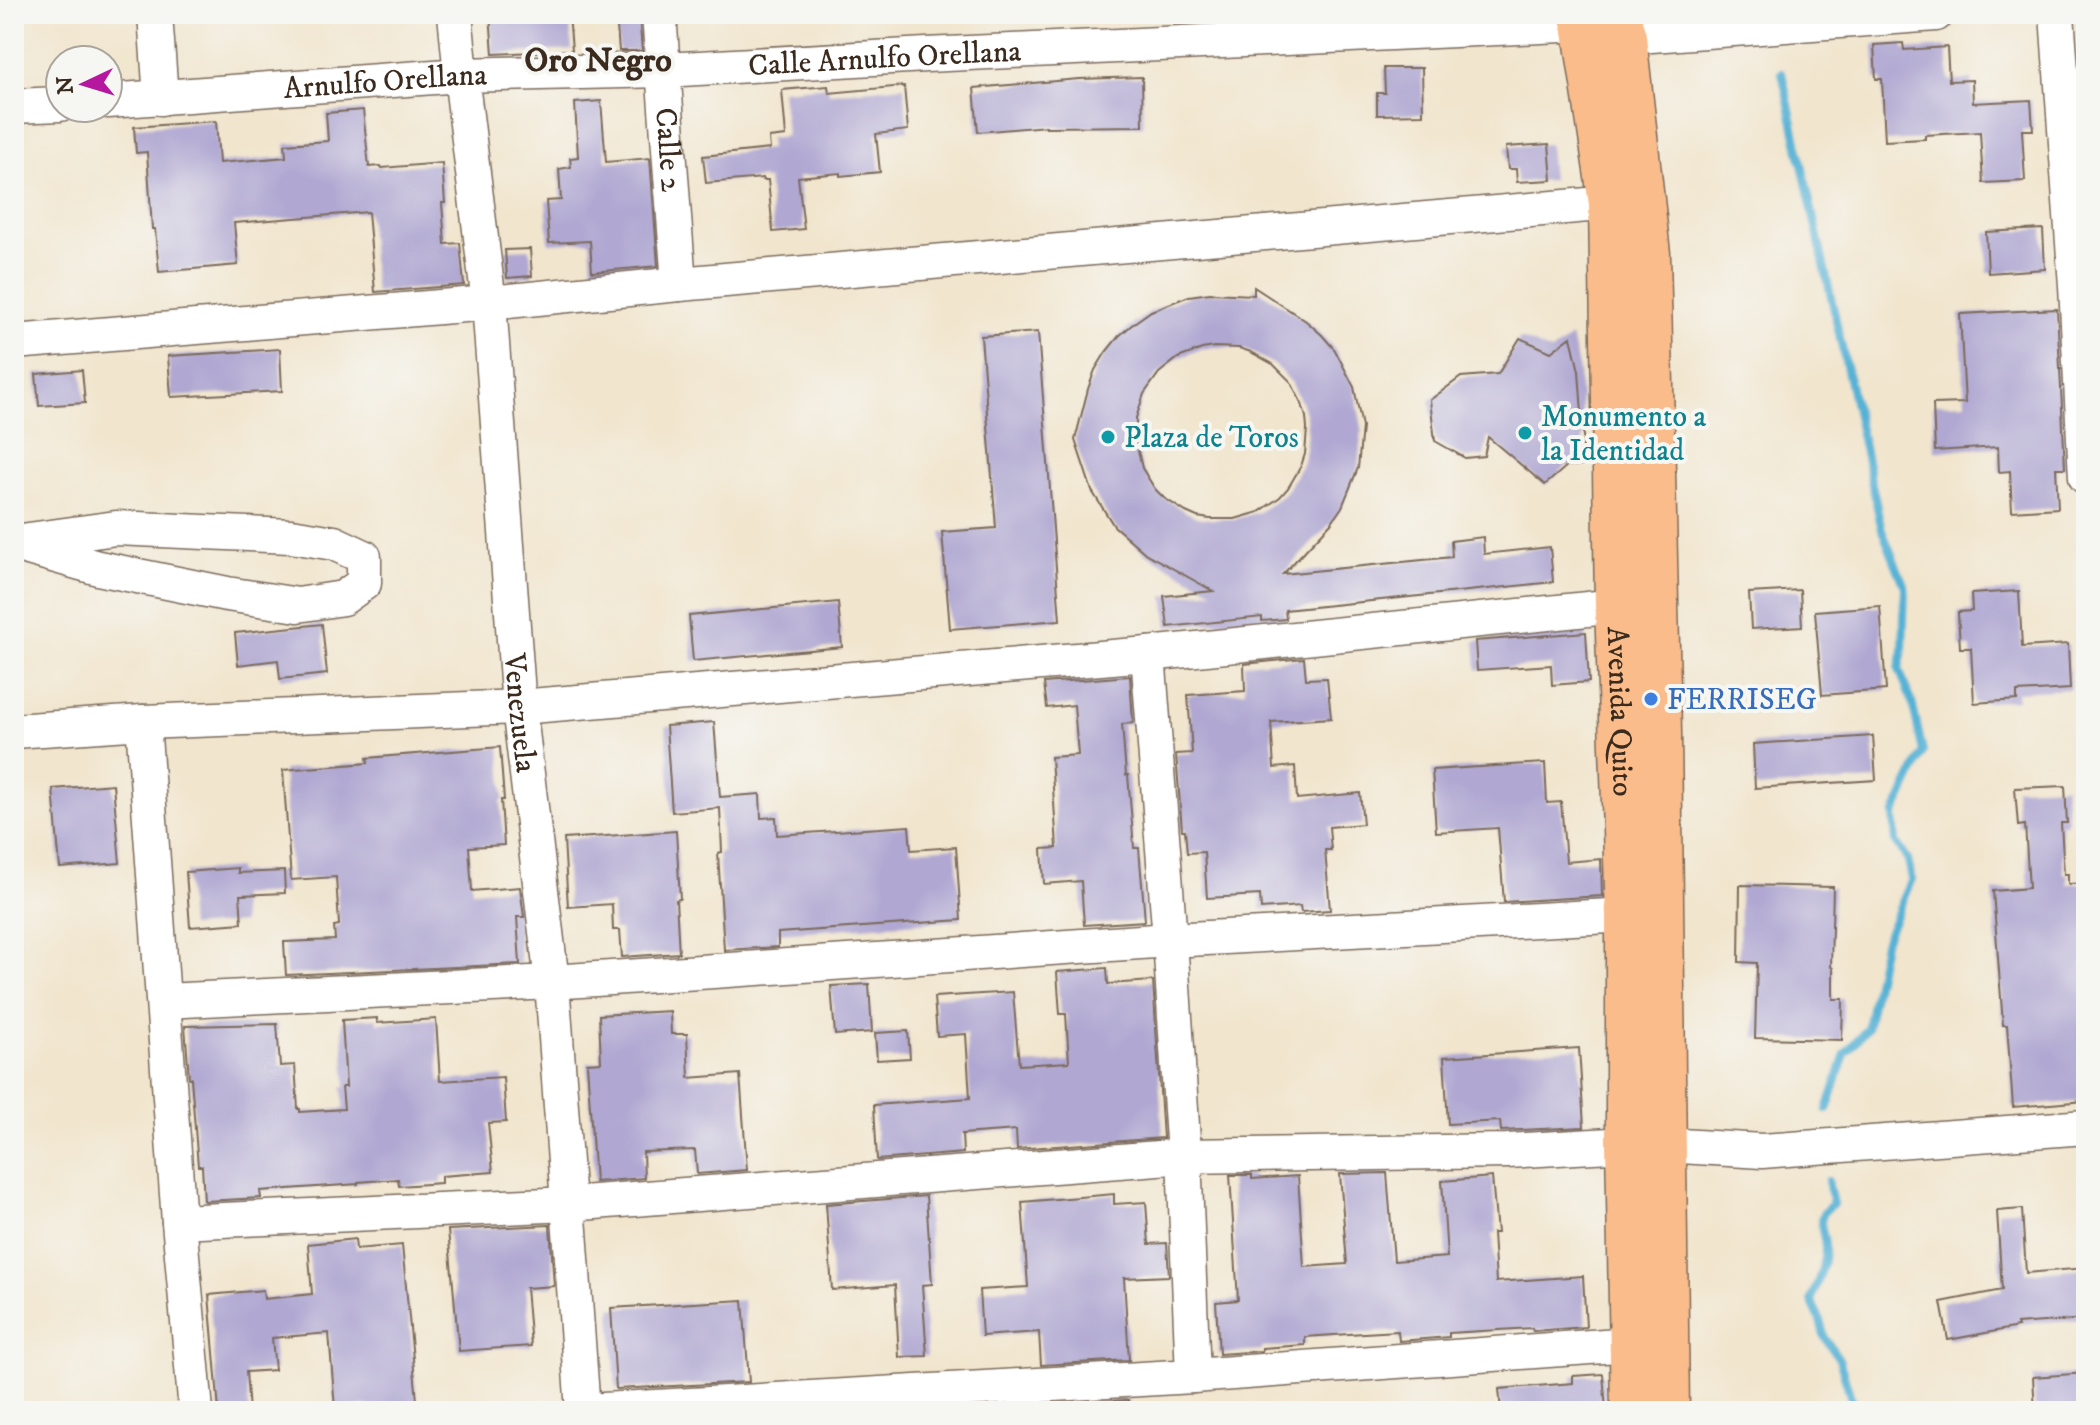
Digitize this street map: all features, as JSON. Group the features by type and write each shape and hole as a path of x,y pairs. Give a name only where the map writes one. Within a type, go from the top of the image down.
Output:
{"highway":[{"name":"Avenida Quito","path":"1601,22 1611,203 1617,606 1628,915 1667,1411"},
{"name":"Avenida Quito","path":"1601,22 1648,254 1659,732 1646,1144 1631,1344 1633,1411"}],"street":[{"path":"155,14 161,98"},
{"name":"Venezuela","path":"455,14 489,303 519,707 552,982 584,1411"},
{"name":"Calle 2","path":"659,14 679,284"},
{"name":"Calle Arnulfo Orellana","path":"664,70 1601,22 1936,14"},
{"path":"2057,14 2081,286 2086,477"},
{"name":"Arnulfo Orellana","path":"124,100 461,75 664,70"},
{"path":"14,106 44,105"},
{"path":"14,342 1611,203"},
{"path":"116,528 291,536 334,543 364,557 364,583 343,598 298,605 98,568 14,543 116,528"},
{"path":"14,731 143,722 519,707 1148,654 1617,606"},
{"path":"1148,654 1184,1156 1193,1376"},
{"path":"143,722 179,1222 196,1411"},
{"path":"164,1001 552,982 1170,940 1628,915"},
{"path":"179,1222 569,1204 1184,1156 1507,1151 1646,1144 1762,1151 2086,1127"},
{"path":"584,1411 1193,1376 1631,1344"}],"building":[{"path":"490,14 569,14 572,50 493,54"},
{"path":"616,14 639,14 642,51 619,51"},
{"path":"1903,43 1904,50 1947,47 1949,81 1972,80 1973,103 2031,100 2033,130 2022,130 2025,181 1983,183 1980,132 1885,141 1882,79 1876,79 1874,45"},
{"path":"1384,68 1422,68 1423,114 1377,115 1377,93 1385,93"},
{"path":"1142,77 1143,126 1046,126 978,132 974,88"},
{"path":"828,86 829,93 904,86 908,130 876,134 880,172 798,177 804,229 773,232 768,180 706,183 703,156 770,149 769,138 786,136 782,90"},
{"path":"601,101 606,162 650,158 658,266 592,272 590,241 549,243 546,201 561,200 559,169 571,167 570,158 578,157 575,103"},
{"path":"363,110 369,167 442,163 445,244 460,243 464,285 375,292 368,212 234,223 238,265 159,272 155,229 152,229 147,152 136,153 134,127 216,121 219,163 286,157 285,144 328,141 326,113"},
{"path":"1549,144 1552,180 1517,182 1516,169 1508,169 1506,147"},
{"path":"2043,229 2045,269 1988,273 1986,232"},
{"path":"530,249 532,276 507,278 505,250"},
{"name":"Plaza de Toros","path":"1254,287 1306,321 1335,350 1354,387 1362,427 1358,468 1342,507 1283,574 1452,557 1451,541 1483,537 1484,554 1550,547 1553,582 1285,610 1286,619 1262,621 1262,617 1168,627 1164,596 1213,591 1145,553 1114,526 1092,491 1075,440 1088,389 1106,352 1119,336 1151,311 1189,296 1210,293 1254,295","holes":["1214,347 1239,348 1273,364 1291,382 1306,417 1305,454 1288,488 1259,512 1235,519 1197,517 1164,498 1142,468 1136,443 1136,418 1144,394 1159,373 1178,358"]},
{"path":"2057,309 2065,468 2056,468 2058,508 2012,511 2010,471 1999,472 1998,447 1935,451 1933,404 1965,403 1960,314"},
{"path":"1038,332 1060,620 950,629 942,532 996,528 981,336"},
{"path":"1571,337 1579,371 1583,466 1568,465 1545,485 1488,437 1484,456 1465,458 1435,441 1430,400 1461,377 1498,374 1520,338 1551,352"},
{"path":"280,349 282,391 171,397 168,356"},
{"path":"82,370 85,403 39,406 36,374"},
{"path":"1800,590 1802,626 1751,629 1749,593"},
{"path":"2019,591 2022,647 2068,644 2070,689 2017,692 2017,700 1974,703 1971,648 1960,648 1958,612 1972,611 1971,594"},
{"path":"838,602 842,647 693,661 689,616"},
{"path":"1880,606 1886,690 1822,695 1815,611"},
{"path":"322,624 327,674 280,679 278,660 238,665 235,633"},
{"path":"1586,632 1589,682 1552,685 1551,665 1477,670 1475,641"},
{"path":"1304,658 1306,679 1327,678 1331,718 1271,722 1274,768 1295,766 1297,799 1360,793 1363,824 1329,827 1331,850 1325,850 1330,910 1301,912 1300,906 1261,909 1260,895 1207,898 1204,852 1187,853 1185,830 1182,830 1176,754 1192,753 1188,695 1245,691 1244,664"},
{"path":"1130,676 1133,723 1122,724 1134,848 1139,848 1145,921 1084,925 1081,881 1044,884 1042,849 1057,848 1051,757 1078,755 1074,705 1047,708 1044,683"},
{"path":"714,722 720,797 760,794 761,818 776,817 777,835 909,826 911,850 956,847 961,920 778,933 778,947 724,950 718,853 722,852 720,808 672,812 666,726"},
{"path":"1873,736 1876,780 1755,788 1753,744"},
{"path":"500,747 504,845 469,847 472,891 520,887 524,917 517,917 520,964 286,975 284,942 335,940 334,926 339,925 336,877 291,880 283,770 368,763 367,758"},
{"path":"1545,763 1547,803 1561,802 1566,862 1601,859 1602,896 1504,902 1498,828 1436,832 1432,770"},
{"path":"113,784 120,863 60,868 53,789"},
{"path":"2065,786 2067,823 2061,823 2064,874 2068,874 2068,884 2086,883 2086,1101 2013,1107 1993,891 2029,888 2025,825 2018,826 2015,788"},
{"path":"676,831 679,953 622,957 620,930 613,930 612,904 568,907 564,839"},
{"path":"238,868 238,873 284,871 285,893 240,895 242,923 190,927 186,872"},
{"path":"1740,885 1833,887 1831,967 1833,999 1843,999 1842,1040 1755,1038 1757,963 1739,962"},
{"path":"1107,968 1108,984 1153,981 1163,1138 1017,1149 1016,1130 962,1134 963,1153 877,1160 874,1105 970,1098 966,1034 937,1036 934,997 1013,992 1019,1065 1069,1062 1066,1014 1060,1014 1057,972"},
{"path":"869,984 872,1032 835,1035 831,986"},
{"path":"670,1011 671,1034 687,1034 689,1078 740,1074 747,1170 697,1174 695,1150 643,1152 644,1178 595,1182 587,1063 601,1062 599,1015"},
{"path":"377,1018 377,1023 436,1019 440,1081 503,1077 506,1122 488,1123 493,1172 441,1176 441,1183 399,1186 398,1179 358,1182 260,1191 261,1198 204,1201 185,1026 277,1024 280,1066 295,1065 300,1112 344,1109 342,1087 346,1087 342,1020"},
{"path":"908,1031 910,1058 877,1060 875,1033"},
{"path":"1579,1048 1584,1127 1501,1131 1500,1121 1448,1124 1444,1057"},
{"path":"1387,1173 1394,1261 1447,1257 1442,1181 1492,1177 1497,1233 1493,1233 1496,1282 1583,1276 1586,1327 1449,1333 1449,1337 1399,1341 1398,1331 1305,1337 1305,1345 1219,1354 1216,1302 1238,1300 1230,1175 1252,1175 1252,1179 1298,1176 1304,1267 1347,1264 1340,1174"},
{"path":"1114,1194 1114,1204 1146,1202 1149,1244 1167,1243 1169,1276 1124,1278 1129,1360 1041,1365 1039,1332 982,1336 979,1290 1028,1287 1022,1202"},
{"path":"926,1196 932,1284 922,1285 927,1356 899,1357 895,1285 832,1290 826,1204"},
{"path":"2022,1209 2026,1273 2086,1268 2086,1319 2017,1324 2018,1327 1948,1340 1941,1302 2002,1290 1997,1211"},
{"path":"550,1225 554,1286 526,1288 531,1346 459,1351 448,1230"},
{"path":"355,1239 356,1249 402,1245 418,1411 368,1411 368,1406 335,1409 329,1333 272,1338 275,1370 246,1372 249,1411 219,1411 209,1295 263,1290 264,1299 312,1294 308,1244"},
{"path":"743,1300 749,1382 616,1389 611,1308"},
{"path":"2086,1373 2086,1411 2035,1411 2033,1377"},
{"path":"1603,1374 1606,1411 1501,1411 1499,1389 1573,1383 1573,1376"},
{"path":"1128,1400 1129,1411 1044,1411 1043,1405"}],"waterway":[{"path":"1782,73 1882,530 1905,587 1903,650 1899,669 1912,702 1923,752 1894,815 1896,842 1908,860 1912,879 1884,943 1867,1028 1845,1054 1827,1110"},
{"path":"1828,1181 1833,1204 1826,1209 1821,1220 1824,1256 1811,1300 1825,1338 1839,1359 1855,1411"}],"place":[{"name":"Monumento a la Identidad","path":"1525,433"},
{"name":"Plaza de Toros","path":"1108,437"},
{"name":"FERRISEG","path":"1651,699"}],"district":[{"name":"Oro Negro","path":"598,59"}]}
